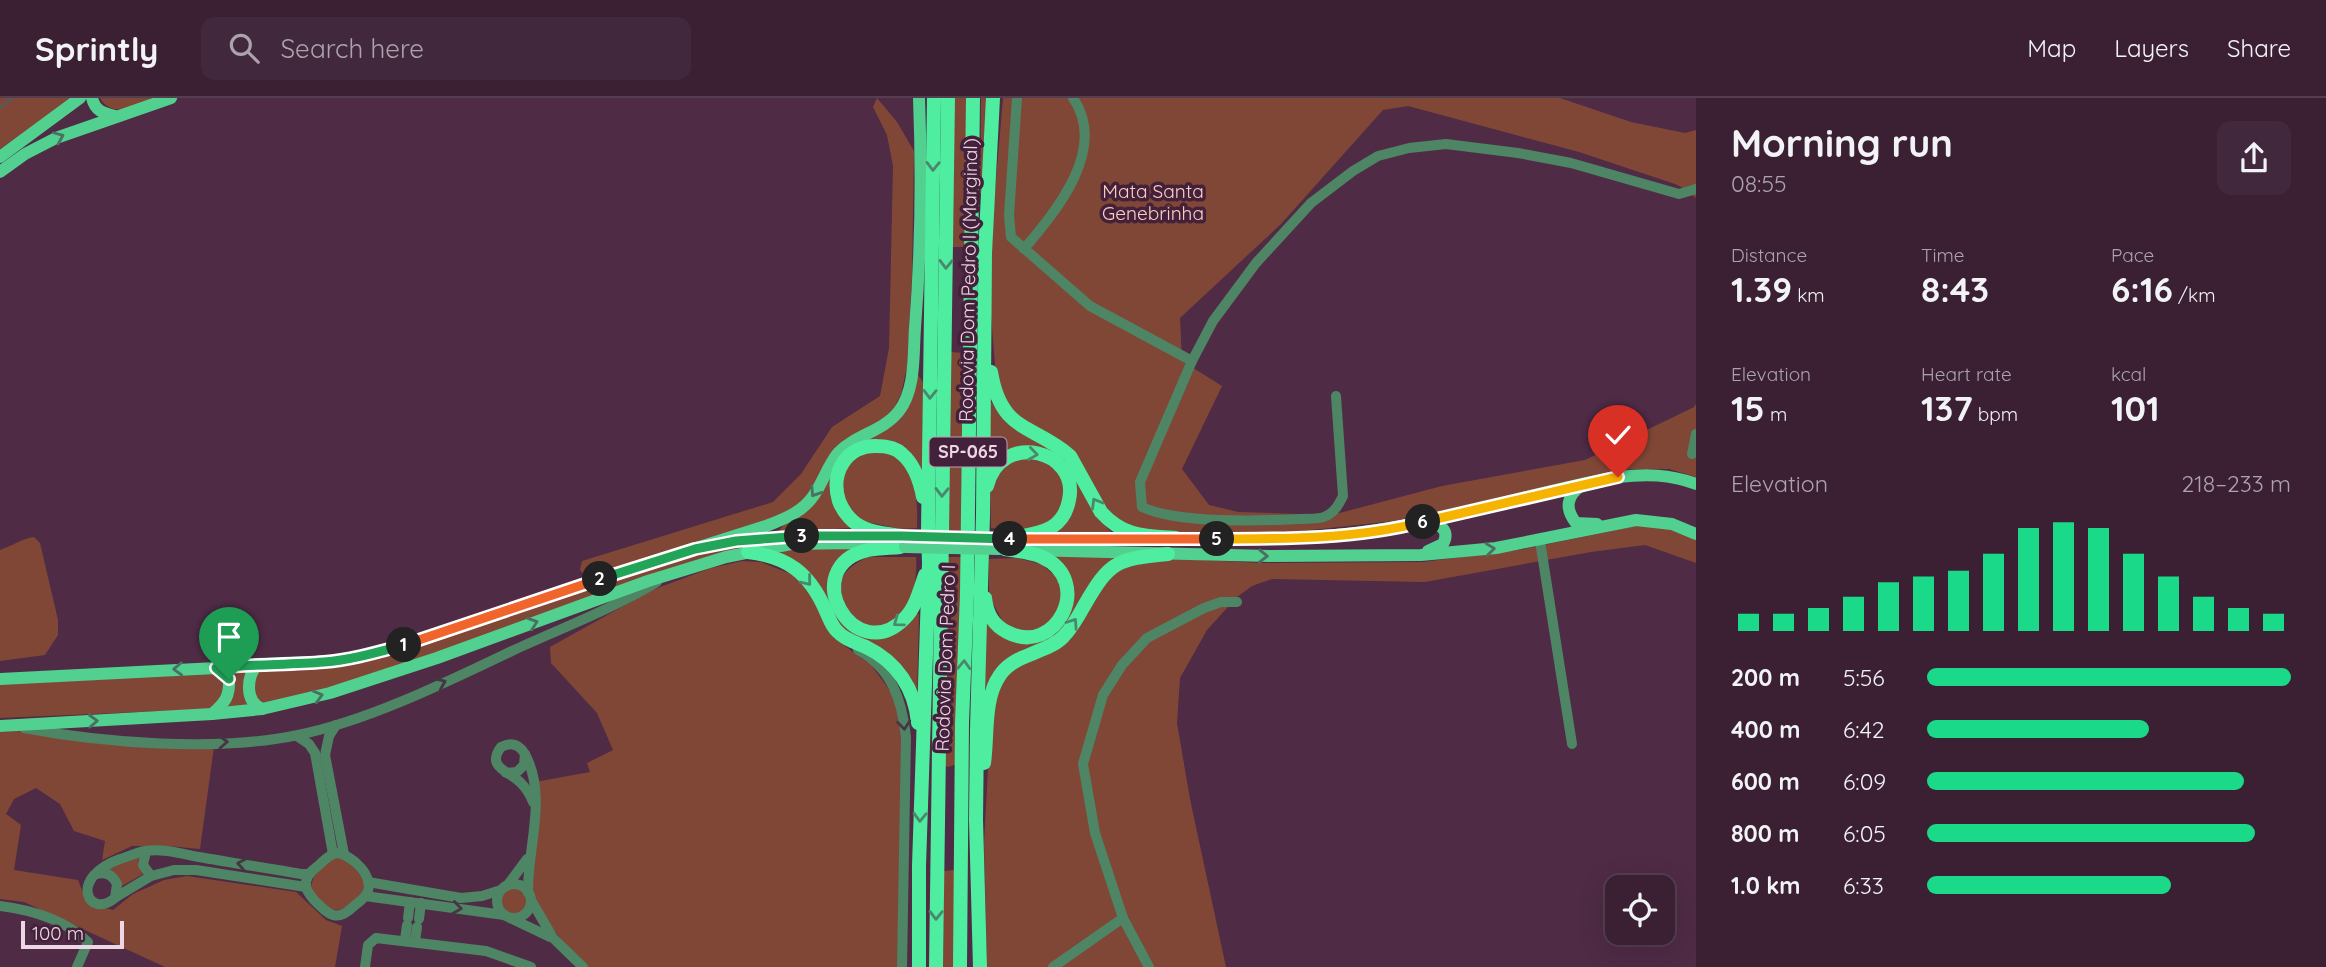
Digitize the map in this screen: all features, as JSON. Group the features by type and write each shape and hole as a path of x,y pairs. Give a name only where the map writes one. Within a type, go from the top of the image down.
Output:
{"highway":[{"name":"Rodovia Dom Pedro I (Marginal)","path":"919,967 929,563 934,98"},
{"name":"Rodovia Dom Pedro I","path":"936,967 948,98"},
{"name":"Rodovia Dom Pedro I","path":"960,967 973,98"},
{"path":"972,155 978,98"},
{"name":"Rodovia Dom Pedro I (Marginal)","path":"980,967 976,820 978,640 983,515 985,253 993,98"},
{"path":"985,253 991,372 998,402 1019,424 1070,456 1101,512 1116,526 1137,534 1176,538"},
{"path":"903,542 861,528 841,506 836,490 836,476 847,456 856,450 869,446 885,446 900,452 911,463 922,491 928,530"},
{"path":"983,515 990,477 995,468 1009,456 1024,451 1037,453 1049,457 1066,475 1070,494 1062,519 1040,533 1002,544"},
{"path":"903,542 866,550 846,562 836,576 833,587 839,612 858,628 869,632 882,631 904,619 911,610 929,563"},
{"path":"982,568 987,610 999,627 1010,634 1030,638 1055,626 1062,617 1068,597 1067,587 1059,569 1039,555 1002,544"},
{"path":"748,552 773,557 796,568 810,581 831,624 839,634 879,654 903,677 917,708 922,770"},
{"path":"976,820 986,752 989,705 1000,674 1030,653 1062,639 1100,579 1112,566 1135,557 1167,554"},
{"path":"961,912 968,967"}],"main road":[{"path":"0,157 80,98"},
{"path":"92,98 96,108 102,113 115,116"},
{"path":"0,172 24,154 56,138 171,98"},
{"path":"0,679 325,662 363,656 409,644 586,583 766,526 803,508 814,495 837,455 900,410 911,382 919,277 919,98"},
{"path":"1414,524 1591,482 1647,474 1696,484"},
{"path":"1591,482 1574,491 1569,497 1567,508 1571,517 1576,523 1613,524"},
{"path":"695,549 736,541 798,537 1002,544 1167,554 1407,555 1496,548 1541,541 1624,521 1649,519 1672,524 1696,534"},
{"path":"1002,544 1176,538 1312,538 1431,523 1446,531 1443,544 1433,551 1407,555"},
{"path":"5,725 262,709 330,693 671,574 748,552 791,544 903,542"},
{"path":"257,664 249,679 249,690 251,700 256,707 262,709"},
{"path":"212,714 227,699 230,690 229,679 216,668"}],"street":[{"path":"1017,98 1009,215 1011,237 1090,306 1192,361"},
{"path":"1024,249 1049,219 1080,163 1085,143 1085,125 1083,113 1073,98"},
{"path":"1336,396 1343,496 1337,508 1325,517 1262,521 1155,513 1142,507 1140,482 1192,361 1213,321 1256,263 1311,204 1353,171 1378,156 1409,148 1446,144 1571,163 1679,194 1696,189"},
{"path":"1692,454 1696,434"},
{"path":"1541,541 1573,744"},
{"path":"5,725 62,735 178,743 254,741 297,736 379,710 592,615 641,592 671,574"},
{"path":"1149,967 1123,918 1095,833 1083,764 1103,695 1122,665 1147,638 1204,608 1221,602 1237,602"},
{"path":"839,634 880,666 893,685 904,714 906,737 902,967"},
{"path":"336,725 329,736 325,755 339,854"},
{"path":"297,736 306,741 315,753 339,854 366,876 368,882 365,896 349,912 334,916 325,912 309,895 306,887 310,874"},
{"path":"365,896 522,916 530,906 529,855 536,796 533,774 525,754 512,744 501,747 496,760 500,769 523,786 534,807"},
{"path":"506,773 521,769 525,754"},
{"path":"306,887 185,869 163,871 150,876 109,903 101,905 88,896 86,888 88,881 103,867 146,850 304,875 310,874 339,854"},
{"path":"146,850 143,865 150,876"},
{"path":"529,855 498,895 497,906 507,916 553,938"},
{"path":"94,875 108,874 114,878 118,891 115,898"},
{"path":"368,882 461,898 482,896 519,885 553,938 583,967"},
{"path":"410,902 413,922"},
{"path":"410,941 413,922 421,903"},
{"path":"0,906 41,914 77,931 88,942 77,967"},
{"path":"1053,967 1123,918"},
{"path":"365,967 368,946 376,938 486,951 531,967"}],"green space":[{"path":"0,98 73,98 0,149"},
{"path":"100,98 163,98 120,110 106,105"},
{"path":"877,98 897,122 914,151 907,367 901,394 891,414 801,505 761,526 589,577 584,575 580,570 582,561 773,502 801,474 832,427 880,396 889,348 893,166 887,135 873,107"},
{"path":"954,98 967,98 965,247 952,247"},
{"path":"981,98 990,98 980,194"},
{"name":"Mata Santa Genebrinha","path":"1003,98 1560,98 1631,122 1685,133 1696,130 1696,198 1675,184 1579,152 1408,106 1383,110 1281,224 1180,318 1182,361 1222,386 1182,469 1209,505 1238,512 1332,515 1442,486 1585,460 1696,404 1696,477 1669,469 1631,469 1394,521 1255,536 1123,530 1101,512 1064,444 1031,433 998,402 990,303 993,215"},
{"path":"951,352 963,353 961,532 947,532"},
{"path":"918,375 925,385 923,470 913,456 881,441 832,474 852,528 778,532 840,455 885,430"},
{"path":"990,400 1000,415 1023,434 1059,453 1072,466 1092,510 1112,533 1049,536 1074,490 1034,447 1009,451 989,465"},
{"path":"868,452 885,452 904,463 916,495 917,528 901,529 857,520 843,504 840,480 848,460"},
{"path":"1021,455 1043,458 1053,465 1063,483 1062,504 1050,522 1040,527 1022,530 991,528 990,493 1001,466"},
{"path":"1641,525 1663,526 1696,538 1696,563 1645,545 1425,582 1272,579 1252,586 1237,597 1207,630 1180,678 1177,723 1190,799 1226,967 987,967 984,844 992,693 1006,668 1056,642 1100,579 1135,557 1264,563 1423,562 1524,549"},
{"path":"34,537 40,543 58,620 58,635 45,655 0,661 0,550"},
{"path":"735,544 737,549 411,664 261,707 254,700 254,671 367,657 704,550"},
{"path":"858,549 829,597 872,636 915,613 919,614 917,697 842,633 791,559 779,551"},
{"path":"1051,555 1113,557 1093,590 1062,629 1045,643 1011,656 983,692 985,616 1018,639 1069,611"},
{"path":"867,557 916,557 914,590 905,611 898,619 878,627 862,626 839,599 843,577 854,565"},
{"path":"948,557 962,557 957,764 948,767 944,765"},
{"path":"1017,558 1041,564 1058,578 1063,598 1057,617 1041,628 1021,632 1004,624 989,596 989,559"},
{"path":"742,561 761,562 803,582 834,638 871,665 897,702 902,736 898,967 583,967 530,900 535,782 590,772 587,763 613,750 597,713 551,663 550,647 652,590 711,568"},
{"path":"252,666 254,708 218,712 229,700 223,669"},
{"path":"212,672 222,678 226,689 221,700 210,709 0,718 0,684"},
{"path":"17,731 115,743 214,747 200,849 132,846 102,860 105,841 74,831 60,804 36,788 14,799 6,814 21,825 14,870 78,880 87,903 113,910 133,894 164,880 187,876 296,892 326,920 342,926 335,967 165,967 24,902 0,899 0,732"},
{"path":"140,856 138,862 145,873 120,887 116,874 108,869"},
{"path":"337,857 355,869 364,885 354,901 335,910 324,905 311,889 319,870"},
{"path":"955,870 955,967 943,967 944,871"},
{"path":"514,888 524,892 528,902 524,912 514,916 504,912 500,902 504,892"}],"waterway":[{"path":"0,108 12,98"}],"route":[{"path":"229,679 216,668 325,662 363,656 409,644 642,565 695,549 736,541 845,536 1005,539 1312,538 1414,524 1618,477"}]}
